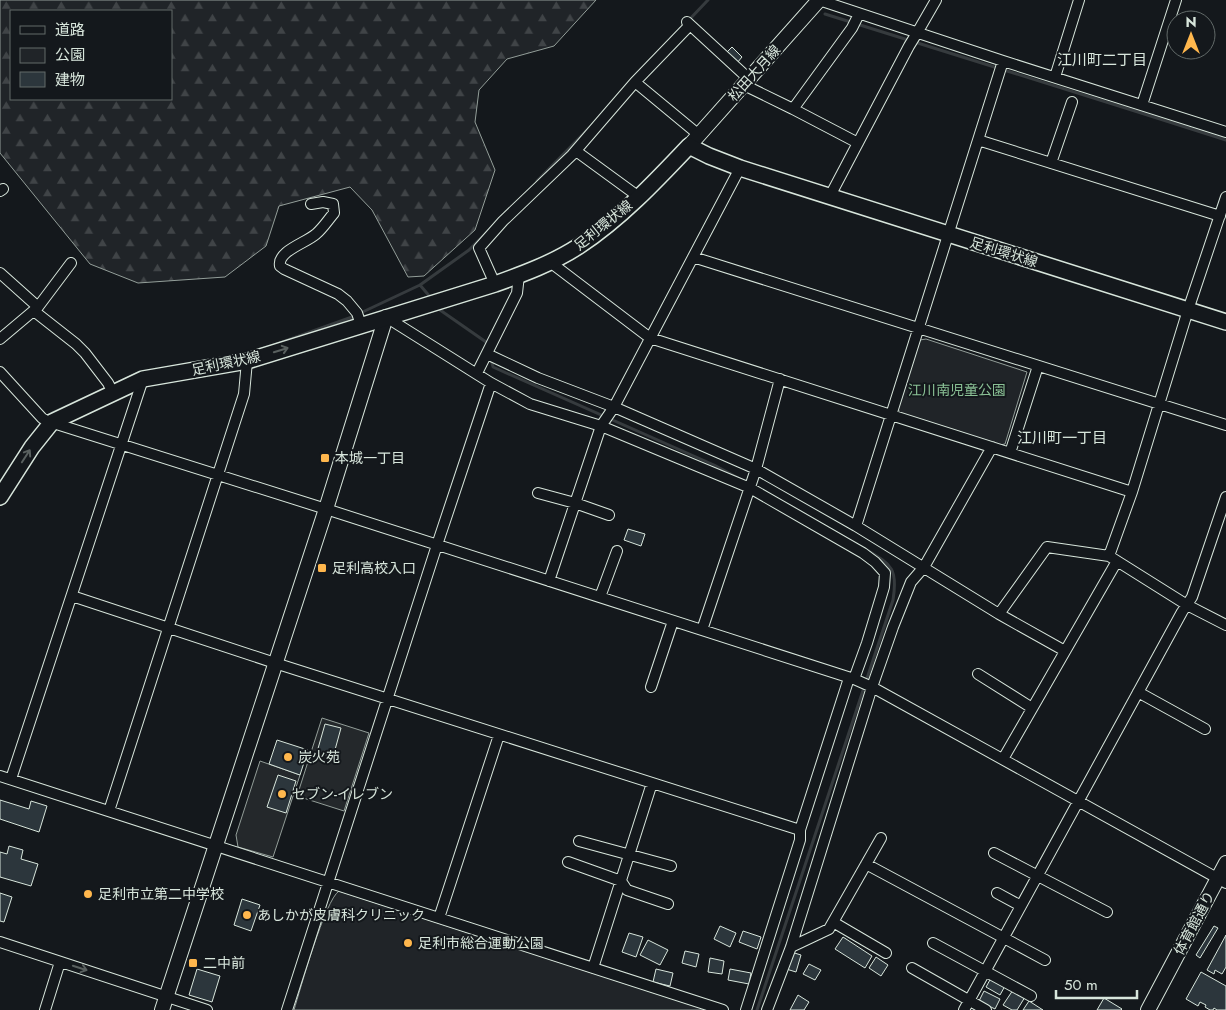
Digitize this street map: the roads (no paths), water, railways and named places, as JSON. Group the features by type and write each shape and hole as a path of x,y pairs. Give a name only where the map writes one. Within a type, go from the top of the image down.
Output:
{"main road":[{"name":"足利環状線","path":"0,497 47,420 111,388 143,379 247,361 359,318 386,317 495,284 550,262 578,247 610,223 694,141 709,156 740,168 1226,322"}],"street":[{"path":"819,0 856,21 916,35 1001,66 1055,77 1226,132"},
{"name":"松田大月線","path":"694,141 819,0"},
{"path":"830,196 908,46 936,0"},
{"path":"1055,77 1079,0"},
{"path":"1142,105 1176,0"},
{"path":"793,109 856,21"},
{"path":"495,284 479,248 503,221 576,151 688,23 746,82 858,143"},
{"path":"856,526 1001,66"},
{"path":"635,82 694,141"},
{"path":"1050,163 1072,102"},
{"path":"978,140 1220,216"},
{"path":"576,151 639,196"},
{"path":"549,581 601,426 614,407 740,168"},
{"path":"1003,759 1065,651 1113,559 1158,404 1226,197"},
{"path":"311,204 323,202 333,204 334,213 316,234 284,254 280,260 280,266 338,294 347,301 359,318"},
{"path":"693,257 1226,425"},
{"path":"550,262 650,338 1132,492"},
{"path":"0,339 36,309 71,263"},
{"path":"477,373 517,293 519,275"},
{"path":"2,280 86,353 111,388"},
{"path":"164,1004 326,509 386,317 491,383 530,404 601,426 750,488 863,553 885,573 884,587 867,643 851,679 800,830 800,840 746,1010"},
{"path":"487,354 538,378 614,407 756,470 856,526 999,614 1065,651"},
{"path":"109,811 244,394 247,361"},
{"path":"1010,453 1038,366"},
{"path":"0,372 47,420 702,630 872,687 1222,881"},
{"path":"11,779 143,379"},
{"path":"702,630 756,470 780,379"},
{"path":"287,1010 491,383"},
{"path":"767,1010 791,947 872,687 893,627 911,582 924,567 992,447"},
{"path":"538,493 575,503 608,515"},
{"path":"966,1006 1192,597 1226,497"},
{"path":"999,614 1047,547 1113,559 1187,605 1226,625"},
{"path":"600,598 617,551"},
{"path":"72,596 275,664 800,830"},
{"path":"650,687 673,621"},
{"path":"978,674 1032,708"},
{"path":"1138,692 1205,730"},
{"path":"438,918 499,735"},
{"path":"0,776 723,1010"},
{"path":"593,968 652,783"},
{"path":"791,947 830,929 881,838"},
{"path":"579,841 671,866"},
{"path":"994,853 1108,912"},
{"path":"568,862 621,881 627,890 668,904"},
{"name":"体育館通り","path":"1148,1010 1222,881 1226,863"},
{"path":"866,864 1045,960"},
{"path":"997,893 1021,906"},
{"path":"833,922 886,954"},
{"path":"0,942 60,962 164,1004 207,1010"},
{"path":"933,943 1032,996"},
{"path":"45,1010 60,962"},
{"path":"912,968 966,1006 986,1010"}],"waterway":[{"path":"688,21 708,0"},
{"path":"825,14 1226,140"},
{"path":"537,181 589,128"},
{"path":"274,345 352,317 420,285 469,250 489,230"},
{"path":"420,285 431,298"},
{"path":"437,307 486,342 487,346"},
{"path":"491,359 493,367 714,465 742,480"},
{"path":"50,416 52,413 136,374"},
{"path":"789,505 844,537"},
{"path":"757,1010 893,600 895,581 891,569 888,564 867,550"}],"place":[{"name":"本城一丁目","path":"325,458"},
{"name":"足利高校入口","path":"322,568"},
{"name":"炭火苑","path":"288,757"},
{"name":"セブン-イレブン","path":"282,794"},
{"name":"足利市立第二中学校","path":"88,894"},
{"name":"あしかが皮膚科クリニック","path":"247,915"},
{"name":"足利市総合運動公園","path":"408,943"},
{"name":"二中前","path":"193,963"}],"district":[{"name":"江川町二丁目","path":"1102,60"},
{"name":"江川町一丁目","path":"1062,438"}],"park label":[{"name":"江川南児童公園","path":"957,390"}]}
